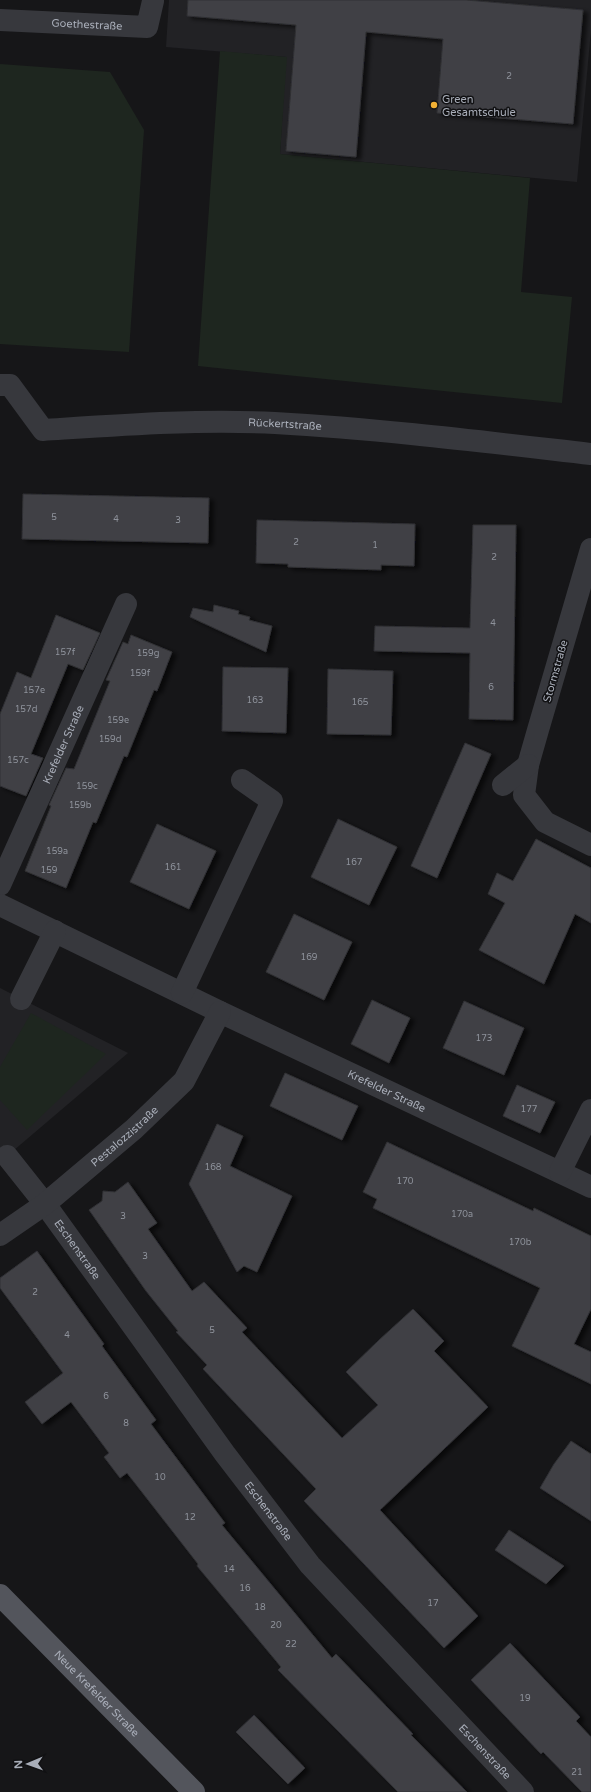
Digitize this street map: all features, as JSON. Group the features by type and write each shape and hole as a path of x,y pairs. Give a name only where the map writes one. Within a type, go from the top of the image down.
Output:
{"main road":[{"name":"Neue Krefelder Straße","path":"0,1595 194,1792"}],"street":[{"name":"Goethestraße","path":"0,20 146,28 153,1"},
{"name":"Rückertstraße","path":"0,385 10,385 43,430 164,422 274,423 382,431 591,454"},
{"name":"Stormstraße","path":"591,549 528,765 524,795 545,822 591,845"},
{"name":"Krefelder Straße","path":"0,886 126,604"},
{"path":"503,785 528,765"},
{"path":"182,993 272,801 242,780"},
{"name":"Krefelder Straße","path":"0,905 220,1012 591,1187"},
{"path":"21,999 55,931"},
{"name":"Pestalozzistraße","path":"0,1235 45,1204 134,1129 184,1081 220,1012"},
{"path":"560,1172 591,1110"},
{"name":"Eschenstraße","path":"7,1156 45,1204 225,1454 310,1565 523,1792"}],"shaded area":[{"name":"Green Gesamtschule","path":"169,0 591,0 591,30 577,182 280,154 286,57 166,47"},
{"path":"220,51 287,57 280,154 530,178 521,292 572,297 562,403 198,366"},
{"path":"0,64 110,72 144,130 129,352 0,344"},
{"path":"0,988 128,1053 0,1162"},
{"path":"31,1013 106,1054 27,1130 0,1100 0,1067"}],"building":[{"path":"188,0 466,0 583,10 573,124 437,113 443,39 366,32 356,157 286,151 296,25 187,16"},
{"path":"23,494 209,498 208,543 22,539"},
{"path":"257,520 415,524 414,566 381,565 381,570 288,567 288,564 256,563"},
{"path":"473,525 516,525 513,720 469,719 470,653 374,651 375,626 470,628"},
{"path":"214,605 239,611 238,614 250,617 249,620 272,626 266,652 190,617 193,608 213,612"},
{"path":"56,615 100,633 83,670 68,664 31,754 43,758 26,796 0,786 0,714 17,672 31,678"},
{"path":"131,635 172,652 157,691 154,690 127,757 124,756 96,823 93,822 66,888 25,871 51,806 49,805 66,768 74,769 110,681 106,680 123,642 128,644"},
{"path":"223,667 288,668 286,733 222,731"},
{"path":"328,669 393,671 391,735 327,734"},
{"path":"465,743 491,754 437,878 411,866"},
{"path":"338,819 397,847 369,905 311,877"},
{"path":"157,824 216,851 189,909 130,882"},
{"path":"536,839 591,868 591,923 575,914 544,984 479,950 505,903 488,894 497,873 513,881"},
{"path":"294,914 352,942 324,1000 266,972"},
{"path":"372,1000 410,1018 389,1063 351,1044"},
{"path":"464,1001 524,1028 504,1075 443,1048"},
{"path":"285,1073 358,1106 342,1140 270,1106"},
{"path":"517,1085 555,1102 540,1133 503,1116"},
{"path":"217,1124 243,1136 230,1166 292,1196 257,1272 244,1266 237,1272 189,1184"},
{"path":"387,1142 533,1211 534,1208 591,1236 591,1309 574,1344 591,1352 591,1384 512,1346 540,1288 373,1208 377,1199 363,1192"},
{"path":"128,1182 157,1223 148,1229 192,1291 204,1282 247,1328 242,1332 342,1438 378,1405 346,1372 379,1340 413,1309 444,1341 434,1351 488,1407 380,1510 478,1616 444,1648 304,1501 316,1489 203,1369 207,1365 176,1332 178,1331 146,1291 89,1210 102,1201 103,1191 115,1192"},
{"path":"37,1251 104,1344 102,1346 156,1420 151,1424 225,1523 222,1525 332,1658 336,1654 413,1734 411,1735 467,1792 398,1792 278,1670 281,1667 197,1566 198,1564 127,1473 120,1478 104,1457 109,1453 71,1402 42,1424 25,1402 63,1373 0,1288 0,1278"},
{"path":"571,1441 591,1454 591,1521 540,1488 554,1464"},
{"path":"509,1530 564,1566 546,1584 495,1550"},
{"path":"510,1643 580,1717 576,1721 591,1737 591,1792 582,1792 543,1752 541,1754 471,1680"},
{"path":"254,1715 305,1768 288,1784 236,1732"}],"place":[{"name":"Green Gesamtschule","path":"434,105"}]}
